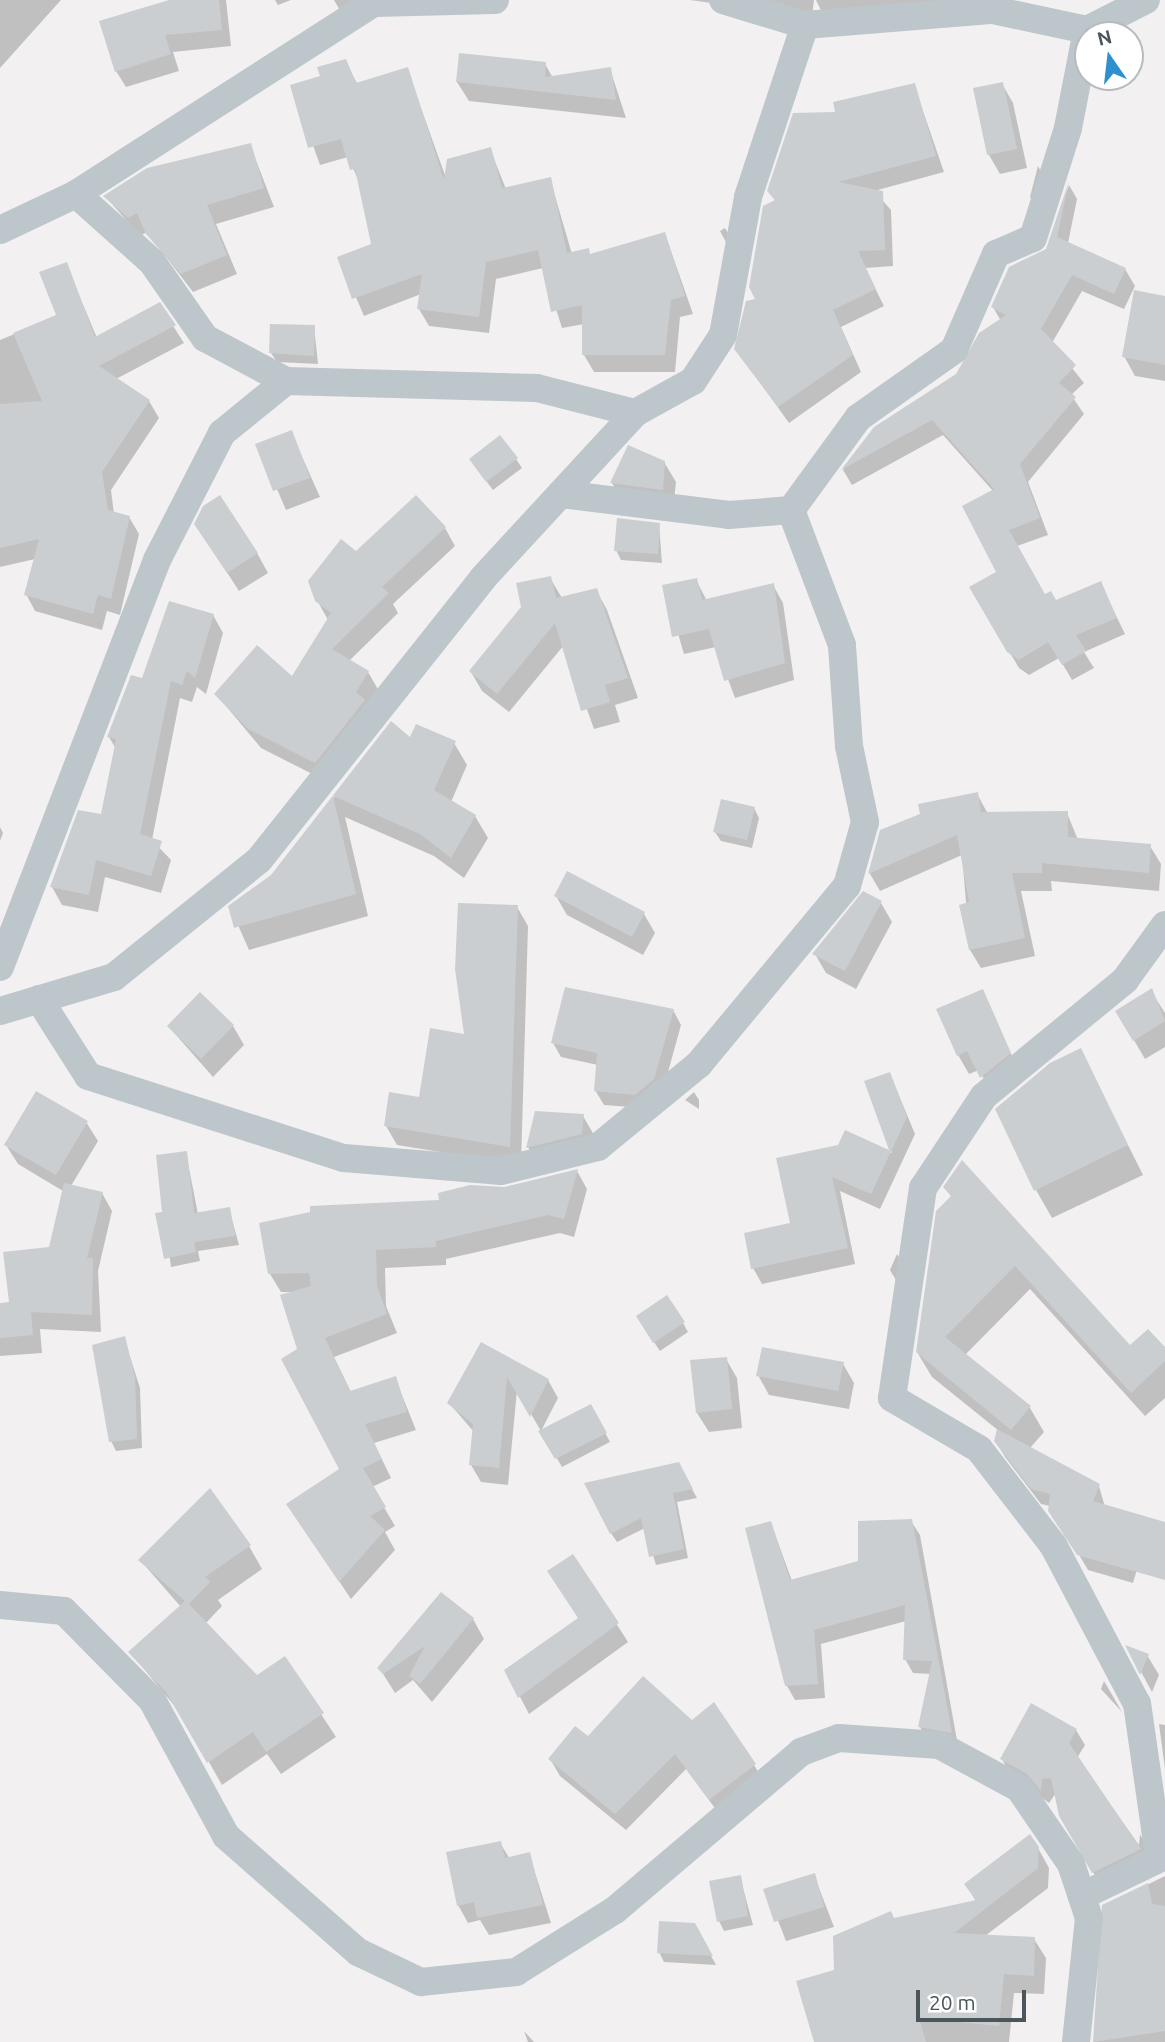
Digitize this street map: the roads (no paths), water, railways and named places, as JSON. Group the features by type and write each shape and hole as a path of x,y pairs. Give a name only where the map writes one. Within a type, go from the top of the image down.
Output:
{"street":[{"path":"0,230 76,194 373,2 495,0"},
{"path":"723,0 805,25 993,10 1074,27"},
{"path":"1104,21 1145,0"},
{"path":"0,1011 114,976 259,860 483,578 635,413 693,381 723,335 748,197 805,25"},
{"path":"561,494 729,515 791,510 858,418 954,350 996,254 1033,237 1068,128 1075,91"},
{"path":"76,194 152,262 205,338 286,381 537,388 635,413"},
{"path":"0,967 157,560 222,433 286,381"},
{"path":"39,999 88,1076 344,1158 500,1171 597,1146 699,1064 847,886 865,822 849,746 842,645 791,510"},
{"path":"1082,1896 1162,1856 1137,1704 1053,1545 979,1449 892,1398 923,1188 984,1096 1125,980 1165,925"},
{"path":"0,1605 64,1611 152,1700 226,1836 358,1952 421,1982 516,1972 615,1910 801,1752 839,1738 939,1745 1019,1788 1071,1864 1089,1918 1076,2042"}]}
